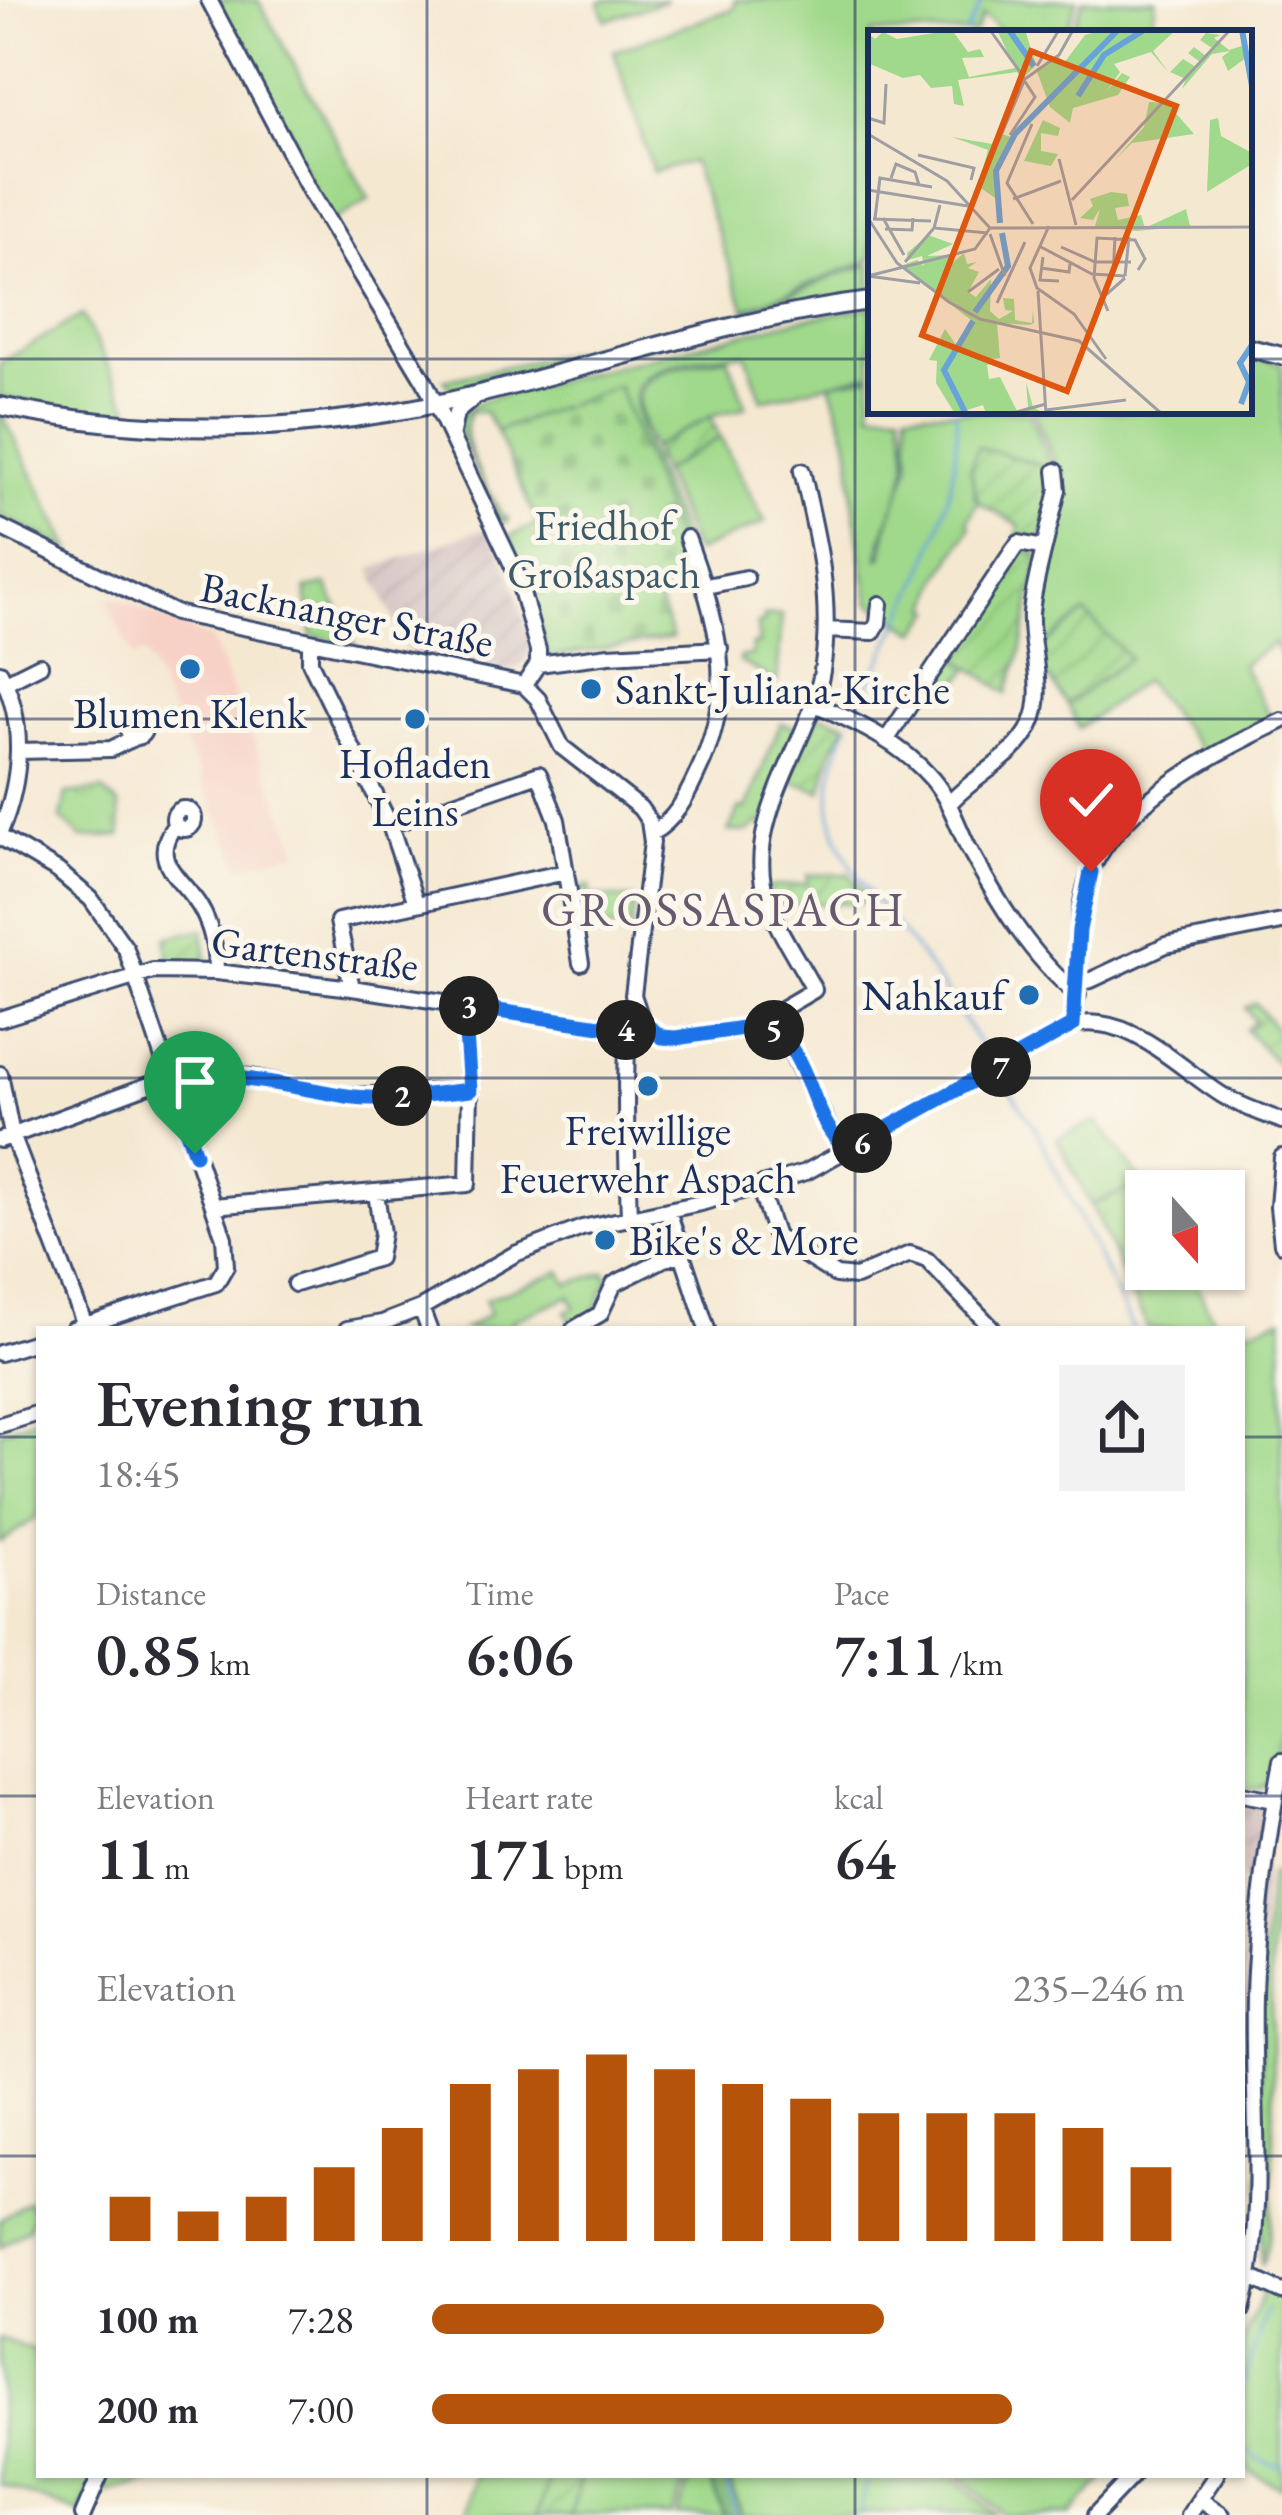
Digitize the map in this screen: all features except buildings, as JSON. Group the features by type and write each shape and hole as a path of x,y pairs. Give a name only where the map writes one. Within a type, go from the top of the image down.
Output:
{"main road":[{"path":"0,406 73,419 205,428 281,425 435,404 772,320 868,302"},
{"path":"1252,349 1282,356"}],"street":[{"path":"209,0 310,191 407,350 517,575 537,639 538,664 524,685"},
{"path":"453,441 456,413 484,393"},
{"path":"635,1026 676,1038 763,1025 814,990 770,908 763,871 773,799 815,704 826,630 824,564 802,471"},
{"path":"950,803 967,782 1008,753 1033,724 1037,696 1031,615 1058,490 1056,471"},
{"name":"Backnanger Straße","path":"1,527 175,613 524,685 538,699 562,747 640,808 652,833"},
{"path":"628,1217 628,1145 622,1115 652,833 673,819 710,748 720,708 720,649 706,586 687,538"},
{"path":"887,739 1014,549 1019,544 1043,548"},
{"path":"706,586 746,578"},
{"path":"826,630 873,632 880,604"},
{"path":"310,641 310,662 390,825 416,903"},
{"path":"538,664 720,649"},
{"path":"40,664 3,677 14,705 18,751 13,797 0,834 58,871 91,899 126,949 224,1238 226,1266 216,1283 82,1326"},
{"path":"815,704 887,739 931,777 950,803 976,862 1023,934 1053,974 1078,988"},
{"path":"1073,1025 1085,887 1100,853 1130,818 1159,795 1282,721"},
{"path":"18,751 111,749 138,736"},
{"path":"390,825 539,774 557,820 580,963"},
{"path":"175,826 164,842 164,858 209,925 215,972"},
{"path":"352,988 338,921 566,872"},
{"path":"1078,988 1186,939 1282,922"},
{"name":"Gartenstraße","path":"0,1019 137,974 215,972 635,1026"},
{"path":"213,1206 468,1184 470,1090 464,1006"},
{"path":"364,1326 421,1308 515,1254 582,1228 806,1172 1073,1025 1101,1024 1140,1037 1224,1096 1282,1121"},
{"path":"763,1025 786,1041 834,1136 848,1150"},
{"path":"0,1074 6,1138 79,1326"},
{"path":"6,1138 168,1078 204,1074 250,1077 350,1096 470,1090"},
{"path":"1282,1157 1278,1207 1282,1244"},
{"path":"759,1187 776,1237 836,1275 856,1277 910,1254 927,1260 983,1326"},
{"path":"295,1284 378,1258 382,1233 376,1193"},
{"path":"668,1210 706,1326"},
{"path":"580,1326 600,1315 614,1285 680,1255"},
{"path":"421,1308 429,1326"},
{"path":"0,1353 36,1342"},
{"path":"0,1425 36,1414"},
{"path":"1282,1760 1255,1971 1257,2167 1248,2269 1282,2293"},
{"path":"1245,1795 1274,1800"},
{"path":"83,2515 99,2478"},
{"path":"1095,2515 1130,2478"},
{"path":"1189,2515 1214,2478"},
{"path":"1202,2501 1222,2515"}],"shaded area":[{"path":"480,530 494,539 512,578 532,647 516,670 409,655 371,569"},
{"path":"113,597 211,639 299,851 240,866 147,657 133,658 106,599"},
{"path":"1245,1804 1268,1805 1250,2127 1245,2286"}],"green space":[{"path":"213,0 258,0 369,199 332,222"},
{"path":"667,0 606,20 599,2"},
{"path":"735,0 1077,0 1067,30 1000,30 983,15 976,30 868,30 868,261 745,309 692,162 653,172 614,51 733,9"},
{"path":"1083,0 1156,0 1151,30 1073,30"},
{"path":"868,266 868,295 454,392 444,380 736,317"},
{"path":"868,308 868,374 762,400 746,354 735,354 668,366 642,381 636,391 639,423 688,550 680,553 618,386 496,431 485,412 471,412 466,423 469,449 502,517 507,517 508,521 500,523 458,425 461,416 478,402 797,320"},
{"path":"82,315 135,418 0,397 0,363"},
{"path":"728,357 746,407 710,417 652,448 639,405 645,383 679,366"},
{"path":"1252,357 1282,364 1282,657 1274,643 1242,665 1270,717 1206,757 1144,680 1079,728 1067,705 1128,658 1035,652 1059,472 1034,414 1252,414"},
{"path":"868,377 868,414 901,414 907,454 901,489 910,465 907,414 1029,414 1052,468 974,494 978,502 968,520 970,528 940,577 930,607 934,610 917,632 869,602 850,448 830,383"},
{"name":"Friedhof Großaspach","path":"618,386 692,582 656,594 672,638 549,657 510,536 538,524 496,431"},
{"path":"2,414 71,550 0,515"},
{"path":"710,417 720,437 662,472 652,448"},
{"path":"720,437 765,522 696,552 662,472"},
{"path":"978,447 1052,468 1056,490 1041,540 1017,535 1020,526 978,502 970,468"},
{"path":"1021,549 1039,558 1021,652 1007,693 949,653 1001,587 1000,578"},
{"path":"327,585 355,644 312,636 306,589"},
{"path":"1085,613 1129,658 1067,705 1050,679 1037,678 1035,652"},
{"path":"782,615 777,682 739,661 752,655 752,645 759,644 757,624 764,623 764,616"},
{"path":"949,653 970,668 954,688 928,684"},
{"path":"820,715 847,723 832,749 821,791 784,779"},
{"path":"781,723 802,729 764,824 748,832 728,831 740,808 746,809"},
{"path":"102,790 119,805 121,836 82,838 61,819 66,794"},
{"path":"849,874 871,902 777,905 771,901 768,887 807,884 808,875"},
{"path":"590,886 590,896 635,900 630,934 620,928 576,927 572,895"},
{"path":"203,929 207,962 170,964 166,938"},
{"path":"1255,1003 1282,1037 1282,1069 1245,1029 1255,1022 1245,1008"},
{"path":"1097,1121 1133,1170 1125,1170 1125,1191 1091,1205 1057,1139"},
{"path":"1125,1191 1124,1277 1091,1205"},
{"path":"561,1271 568,1284 605,1272 610,1284 594,1314 572,1325 566,1311 575,1307 570,1296 512,1320 514,1326 469,1326 490,1314 484,1300"},
{"path":"1130,1290 1199,1290 1217,1326 1147,1326"},
{"path":"1282,1318 1282,1733 1273,1779 1261,1788 1245,1789 1245,1331"},
{"path":"36,1417 36,1518 0,1542 0,1432"},
{"path":"1270,1875 1279,1875 1271,1965 1273,2173 1261,2266 1261,1981"},
{"path":"28,2201 35,2214 27,2229 0,2248 0,2219"},
{"path":"1264,2288 1282,2296 1282,2488 1251,2472 1245,2463 1245,2336"},
{"path":"0,2338 36,2352 36,2478 95,2478 80,2514 0,2484"},
{"path":"103,2478 168,2478 94,2496"},
{"path":"474,2478 550,2478 538,2515 467,2515"},
{"path":"550,2478 580,2478 571,2515 538,2515"},
{"path":"580,2478 687,2478 671,2515 571,2515"},
{"path":"692,2478 709,2478 724,2515 676,2515"},
{"path":"709,2478 729,2478 741,2515 724,2515"},
{"path":"729,2478 953,2478 992,2513 741,2515"},
{"path":"961,2478 1104,2478 1069,2515 1003,2515"}],"waterway":[{"path":"968,30 983,0"},
{"path":"853,716 938,530 949,491 956,414"},
{"path":"848,724 830,794 842,849 992,1063"},
{"path":"997,1071 1037,1131 1132,1326"},
{"path":"1245,2380 1266,2310"},
{"path":"1245,2447 1259,2460 1282,2466"},
{"path":"726,2478 735,2515"},
{"path":"860,2515 867,2478"}],"place":[{"name":"Blumen Klenk","path":"190,669"},
{"name":"Sankt-Juliana-Kirche","path":"591,689"},
{"name":"Hofladen Leins","path":"415,719"},
{"name":"Nahkauf","path":"1029,995"},
{"name":"Freiwillige Feuerwehr Aspach","path":"648,1086"},
{"name":"Bike's & More","path":"605,1240"}],"district":[{"name":"GROSSASPACH","path":"724,909"}],"route":[{"path":"195,1154 168,1078 250,1077 350,1096 470,1090 464,1006 628,1030 642,1022 662,1037 676,1038 763,1025 786,1041 834,1136 848,1150 1073,1025 1079,930 1091,872"}]}
